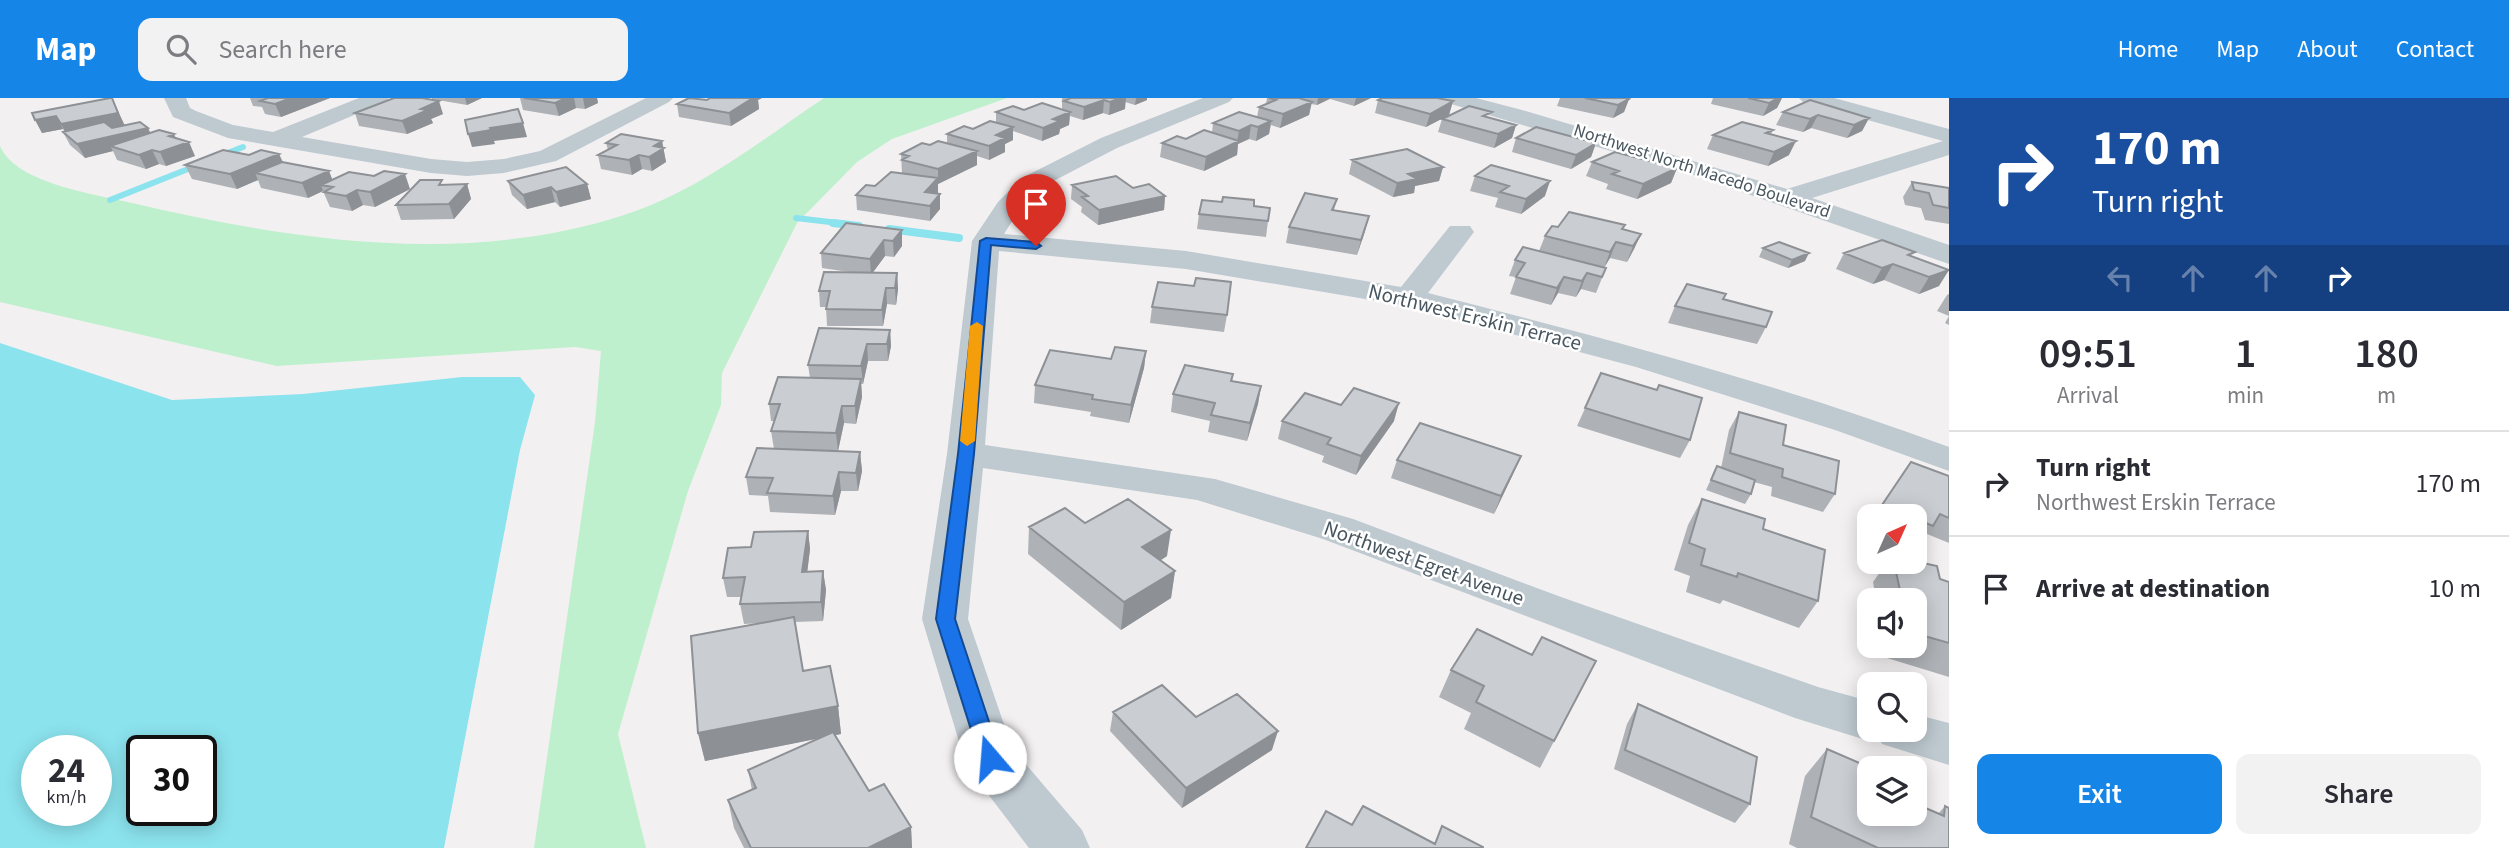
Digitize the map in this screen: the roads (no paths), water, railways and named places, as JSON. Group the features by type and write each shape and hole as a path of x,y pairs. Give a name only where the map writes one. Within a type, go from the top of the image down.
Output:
{"street":[{"path":"175,98 181,112 197,122 276,139 432,166 491,167 536,160 563,151 662,98"},
{"path":"276,139 378,98"},
{"path":"1062,848 990,758 945,619 966,454 986,241 1007,208 1031,183 1109,142 1222,98"},
{"name":"Northwest North Macedo Boulevard","path":"1451,98 1532,118 1789,197 1949,255"},
{"path":"1810,98 1949,136"},
{"path":"1789,197 1949,147"},
{"path":"1409,297 1460,232"},
{"name":"Northwest Erskin Terrace","path":"986,241 1186,260 1409,297 1648,360 1848,422 1949,460"},
{"name":"Northwest Egret Avenue","path":"966,454 1201,488 1338,529 1583,622 1812,704 1857,717"},
{"path":"1927,738 1949,744"}],"water":[{"path":"0,343 172,400 303,394 462,377 520,377 535,395 520,450 444,848 0,848"}],"waterway":[{"path":"220,156 243,147"},
{"path":"110,200 198,165"},
{"path":"796,218 847,224"},
{"path":"833,223 859,226"},
{"path":"889,229 959,238"}]}
